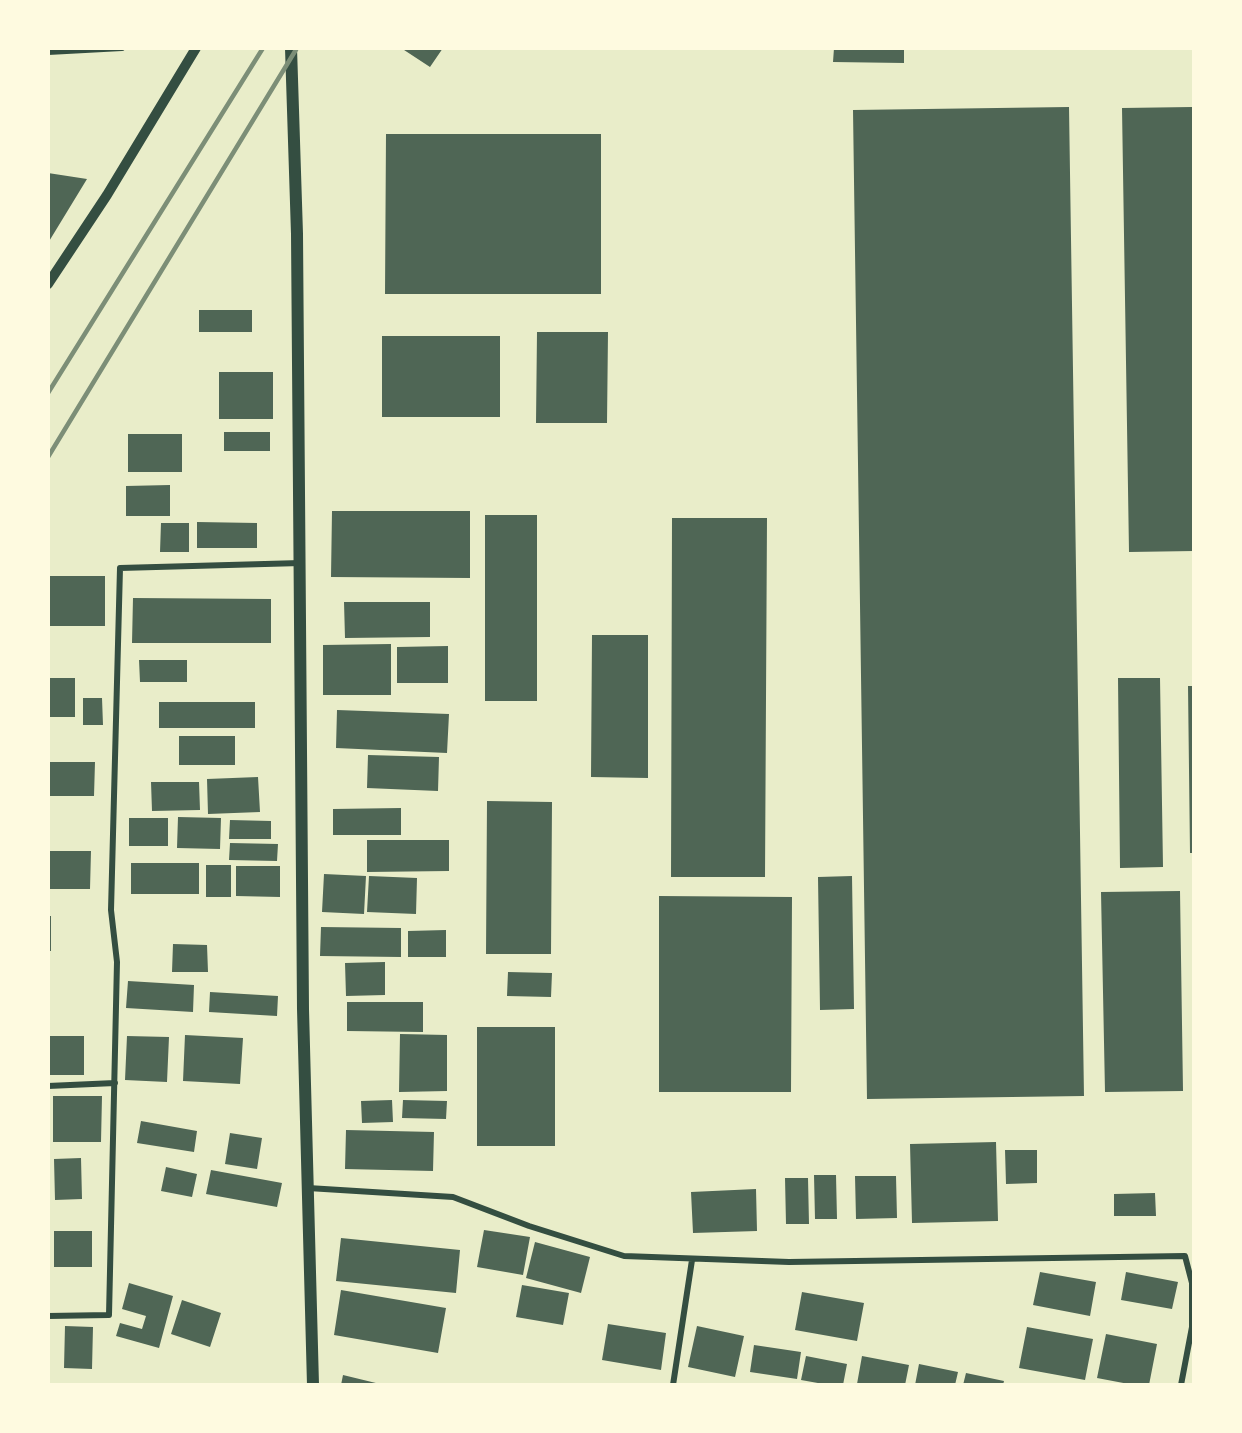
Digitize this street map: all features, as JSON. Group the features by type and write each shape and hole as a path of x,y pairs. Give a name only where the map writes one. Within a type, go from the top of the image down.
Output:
{"main road":[{"path":"291,48 297,234 303,1009 309,1188 308,1272 313,1385"}],"street":[{"path":"48,52 122,48"},
{"path":"48,284 106,195 196,48"},
{"path":"48,1316 109,1315 117,962 111,910 120,568 300,563"},
{"path":"48,1086 115,1083"},
{"path":"309,1188 453,1197 529,1226 624,1256 789,1262 1185,1256 1192,1283 1193,1327 1181,1385"},
{"path":"673,1385 692,1260"}],"building":[{"path":"401,48 443,48 430,67"},
{"path":"834,48 904,48 904,63 833,62"},
{"path":"920,48 987,48 987,50 920,50"},
{"path":"1069,107 1084,1096 867,1099 853,110"},
{"path":"1192,107 1194,551 1129,552 1122,108"},
{"path":"386,134 601,134 601,294 385,294"},
{"path":"48,173 87,179 48,243"},
{"path":"199,310 252,310 252,332 199,332"},
{"path":"537,332 608,332 607,423 536,423"},
{"path":"382,336 500,336 500,417 382,417"},
{"path":"219,372 273,372 273,419 219,419"},
{"path":"224,432 270,432 270,451 224,451"},
{"path":"128,434 182,434 182,472 128,472"},
{"path":"170,485 170,516 126,516 126,486"},
{"path":"332,511 470,511 470,578 331,577"},
{"path":"485,515 537,515 537,701 485,701"},
{"path":"672,518 767,518 765,877 671,877"},
{"path":"197,522 257,523 257,548 197,548"},
{"path":"161,523 189,523 189,552 160,552"},
{"path":"48,576 105,576 105,626 48,626"},
{"path":"133,598 271,599 271,643 132,643"},
{"path":"344,602 430,602 430,637 345,638"},
{"path":"592,635 648,635 648,778 591,777"},
{"path":"391,644 391,695 323,695 323,645"},
{"path":"448,646 448,683 397,683 397,647"},
{"path":"139,660 187,660 187,682 140,682"},
{"path":"48,678 75,678 75,717 48,717"},
{"path":"1118,678 1160,678 1163,867 1120,868"},
{"path":"1188,686 1194,686 1194,853 1190,853"},
{"path":"83,698 102,698 103,725 83,725"},
{"path":"159,702 255,702 255,728 159,728"},
{"path":"337,710 449,714 447,753 336,748"},
{"path":"179,736 235,736 235,765 179,765"},
{"path":"368,755 439,757 438,791 367,788"},
{"path":"48,762 95,762 94,796 48,796"},
{"path":"258,777 260,812 208,814 207,779"},
{"path":"151,782 199,782 200,810 152,811"},
{"path":"487,801 552,802 551,954 486,954"},
{"path":"401,808 401,835 333,835 333,809"},
{"path":"178,817 221,818 220,849 177,848"},
{"path":"129,818 168,818 168,846 129,846"},
{"path":"230,820 271,821 271,839 229,839"},
{"path":"367,840 449,840 449,871 367,872"},
{"path":"230,843 278,844 277,861 229,860"},
{"path":"48,851 91,851 90,889 48,889"},
{"path":"131,863 199,863 199,894 131,894"},
{"path":"206,865 231,865 231,897 206,897"},
{"path":"236,866 280,866 280,897 236,896"},
{"path":"324,874 366,876 364,914 322,912"},
{"path":"369,876 417,878 416,914 367,912"},
{"path":"852,876 854,1009 820,1010 818,877"},
{"path":"1180,891 1183,1091 1105,1092 1101,892"},
{"path":"659,896 792,897 791,1092 659,1092"},
{"path":"48,916 51,916 51,951 48,951"},
{"path":"321,927 401,928 401,957 320,956"},
{"path":"446,930 446,957 408,957 408,931"},
{"path":"173,944 207,945 208,972 172,972"},
{"path":"385,962 385,995 346,996 345,963"},
{"path":"508,972 552,973 551,997 507,996"},
{"path":"128,981 194,985 193,1012 126,1008"},
{"path":"210,992 278,996 277,1016 209,1012"},
{"path":"347,1002 423,1002 423,1032 347,1031"},
{"path":"477,1027 555,1027 555,1146 477,1146"},
{"path":"400,1034 447,1035 447,1091 399,1092"},
{"path":"185,1035 243,1038 240,1084 183,1081"},
{"path":"48,1036 84,1036 84,1075 48,1075"},
{"path":"127,1036 169,1037 167,1082 125,1080"},
{"path":"53,1096 102,1096 101,1142 53,1142"},
{"path":"392,1100 393,1122 362,1123 361,1101"},
{"path":"403,1100 447,1101 446,1119 402,1118"},
{"path":"141,1121 197,1131 194,1152 137,1143"},
{"path":"346,1130 434,1132 433,1171 345,1169"},
{"path":"230,1133 262,1138 257,1169 225,1164"},
{"path":"996,1142 998,1221 912,1223 910,1144"},
{"path":"1005,1150 1037,1150 1037,1183 1006,1184"},
{"path":"81,1158 82,1199 55,1200 54,1159"},
{"path":"166,1167 197,1174 192,1197 161,1191"},
{"path":"211,1170 282,1183 277,1207 206,1194"},
{"path":"814,1175 836,1175 837,1219 815,1219"},
{"path":"855,1176 896,1176 897,1218 856,1219"},
{"path":"785,1178 808,1178 809,1224 786,1224"},
{"path":"756,1189 757,1231 693,1233 691,1192"},
{"path":"1155,1193 1156,1216 1114,1216 1114,1194"},
{"path":"484,1230 530,1237 523,1275 477,1267"},
{"path":"54,1231 92,1231 92,1267 54,1267"},
{"path":"341,1238 460,1250 456,1293 336,1281"},
{"path":"535,1242 590,1257 581,1293 526,1278"},
{"path":"1040,1272 1096,1282 1090,1316 1033,1305"},
{"path":"1126,1272 1178,1282 1172,1309 1121,1300"},
{"path":"129,1283 173,1296 159,1348 116,1336 120,1323 142,1329 146,1316 122,1309"},
{"path":"522,1285 569,1293 563,1325 516,1317"},
{"path":"341,1290 446,1308 438,1353 334,1335"},
{"path":"802,1292 864,1303 857,1341 795,1330"},
{"path":"182,1300 221,1313 210,1347 171,1334"},
{"path":"608,1324 666,1333 661,1370 602,1360"},
{"path":"65,1326 93,1327 92,1369 64,1368"},
{"path":"697,1326 744,1336 735,1377 688,1367"},
{"path":"1027,1327 1093,1339 1085,1380 1019,1368"},
{"path":"1106,1334 1157,1344 1149,1385 1134,1385 1097,1378"},
{"path":"754,1345 801,1352 797,1379 750,1372"},
{"path":"806,1356 847,1364 843,1385 801,1380"},
{"path":"862,1356 909,1365 905,1385 857,1384"},
{"path":"919,1364 958,1372 955,1385 915,1385"},
{"path":"966,1373 1004,1381 1003,1385 963,1385"},
{"path":"343,1375 380,1384 341,1385"}],"railway":[{"path":"48,393 263,48"},
{"path":"48,457 297,48"}]}
